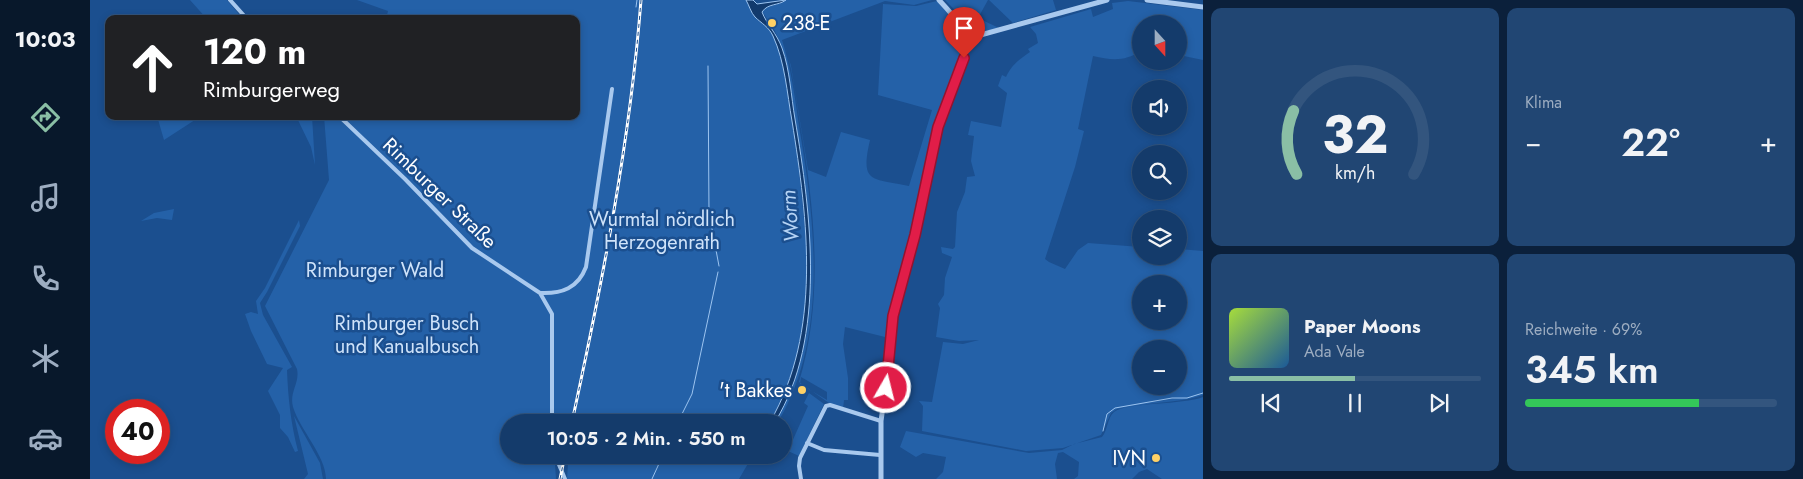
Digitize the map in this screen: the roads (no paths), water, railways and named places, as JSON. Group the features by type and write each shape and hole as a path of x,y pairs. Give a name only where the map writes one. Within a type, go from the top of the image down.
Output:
{"street":[{"path":"230,0 243,15"},
{"path":"881,479 881,421 893,316 917,227 938,127 963,61 966,39 958,21 939,0"},
{"path":"966,39 1107,0"},
{"path":"1147,0 1203,7"},
{"path":"540,293 558,293 572,287 580,279 586,267 612,89"},
{"name":"Rimburger Straße","path":"343,120 405,179 472,248 540,293 552,314 552,414"},
{"path":"801,479 799,463 824,407 828,405 881,421"},
{"path":"807,443 824,450 880,455"},
{"path":"559,464 565,479"}],"waterway":[{"path":"636,7 637,0"},
{"path":"708,66 709,213 719,266"},
{"path":"682,414 692,394 718,272"},
{"path":"1103,431 1107,414 1115,408 1172,398 1187,398 1203,393"},
{"path":"652,479 659,464"}],"railway":[{"path":"574,414 614,212 630,107 641,0"},
{"path":"560,479 563,464"}],"place":[{"name":"238-E","path":"772,23"},
{"name":"'t Bakkes","path":"802,390"},
{"name":"IVN","path":"1156,458"}],"water label":[{"name":"Worm","path":"790,216"}],"park label":[{"name":"Wurmtal nördlich Herzogenrath","path":"662,230"},
{"name":"Rimburger Wald","path":"375,270"},
{"name":"Rimburger Busch und Kanualbusch","path":"407,334"}]}
